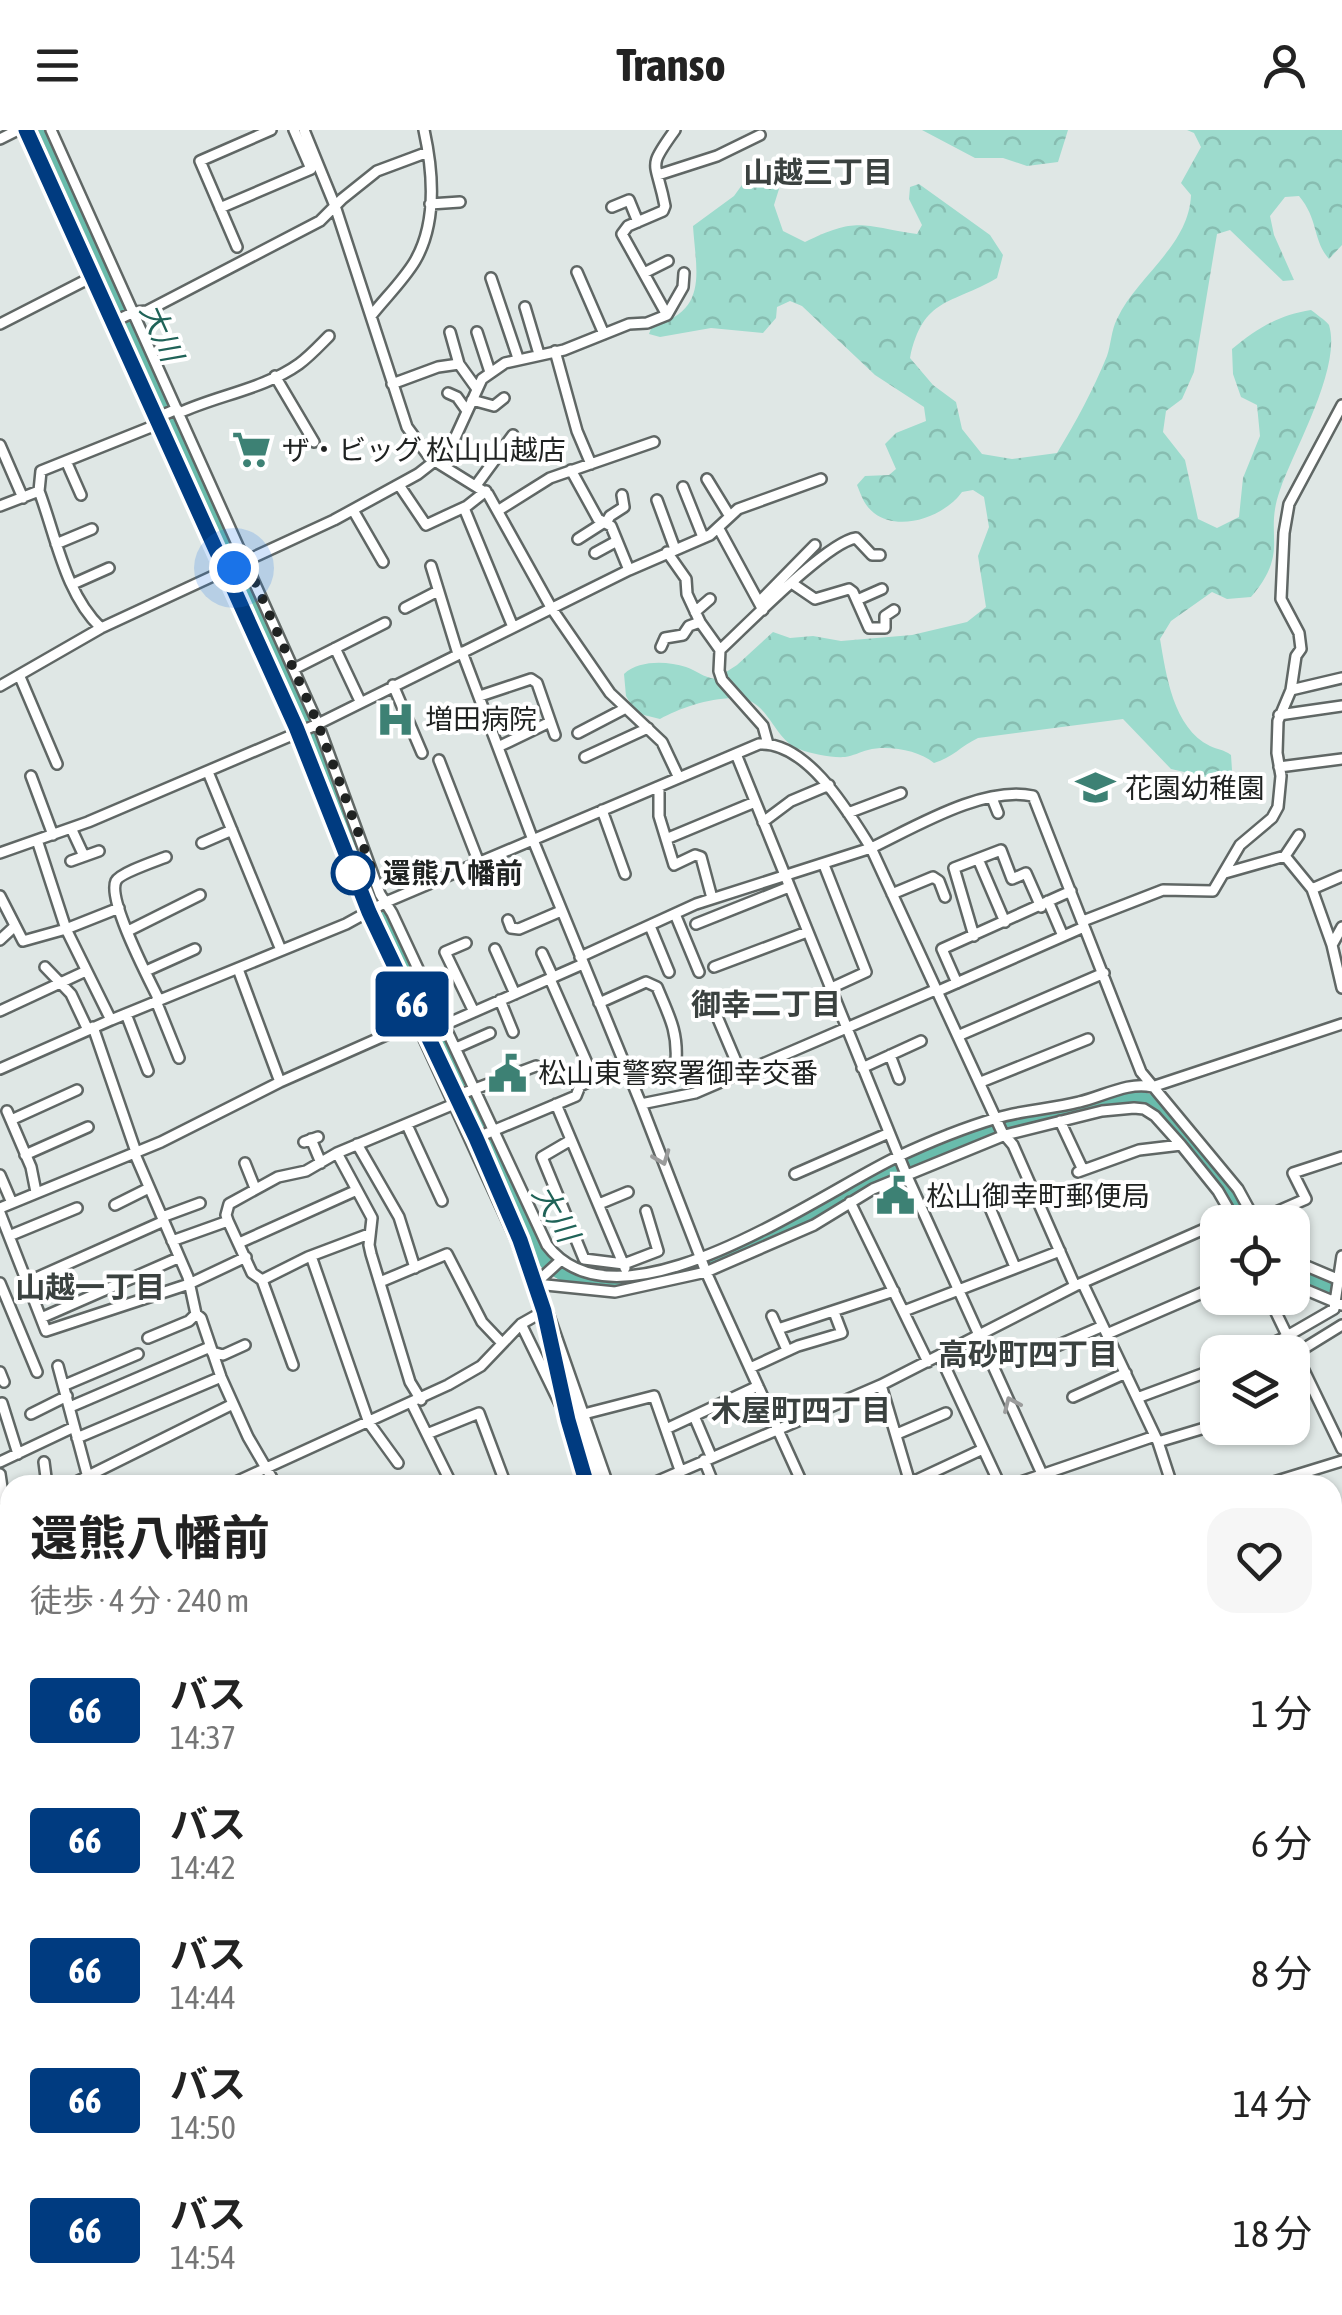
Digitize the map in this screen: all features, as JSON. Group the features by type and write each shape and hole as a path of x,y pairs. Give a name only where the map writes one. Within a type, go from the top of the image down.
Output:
{"highway":[{"path":"26,130 75,208 92,277 125,316 170,414 310,728 378,907 486,1134 544,1311 586,1475"},
{"path":"574,1417 600,1475"}],"street":[{"path":"0,139 18,130"},
{"path":"51,130 75,208 170,414"},
{"path":"237,248 200,161 271,130"},
{"path":"220,208 311,169 294,130"},
{"path":"304,130 335,206 402,417 414,440 437,462 486,491 552,609 600,680 624,709 662,742 680,778"},
{"path":"370,316 416,259 424,239 430,204 424,130"},
{"path":"623,229 663,211 654,161 675,130"},
{"path":"658,175 717,156 760,135"},
{"path":"125,316 146,311 320,222 377,171 428,152"},
{"path":"638,222 629,200 611,205 623,229 623,240 666,315"},
{"path":"430,204 460,202"},
{"path":"644,272 668,262"},
{"path":"577,272 604,334"},
{"path":"0,686 100,628 237,567 399,485 437,462 450,449 472,400 490,372 518,358 555,352 666,315 683,287 684,273"},
{"path":"0,324 92,277"},
{"path":"492,278 518,358"},
{"path":"525,308 539,354"},
{"path":"450,332 459,364 478,389"},
{"path":"477,332 490,372"},
{"path":"100,628 84,608 56,544 39,491 41,471 150,427 170,414 248,389 299,364 329,336"},
{"path":"555,352 577,431 591,464"},
{"path":"392,384 425,371 459,364"},
{"path":"275,376 314,442"},
{"path":"448,393 456,396 467,412"},
{"path":"472,400 494,406 504,398"},
{"path":"642,1104 694,1093 957,983 1164,890 1213,891 1240,845 1272,818 1278,806 1279,715 1301,649 1299,634 1281,599 1284,533 1289,504 1342,405"},
{"path":"476,484 512,435"},
{"path":"499,510 532,486 654,442"},
{"path":"0,445 23,498"},
{"path":"66,461 81,495"},
{"path":"571,470 604,523 612,526 629,570"},
{"path":"707,479 729,515"},
{"path":"1,850 72,828 310,728 719,529 729,515 821,479"},
{"path":"399,485 426,525 464,508 486,491"},
{"path":"682,487 703,537"},
{"path":"0,506 39,491"},
{"path":"578,540 624,507 622,495"},
{"path":"657,500 671,550 686,579 687,594 697,617 720,650 722,680 763,726 768,744 815,770 829,785 871,848 1060,1251 1126,1373 1169,1475"},
{"path":"464,508 513,628"},
{"path":"353,510 382,562"},
{"path":"56,544 92,529"},
{"path":"719,529 761,606"},
{"path":"761,606 848,539 861,540 872,556 880,555"},
{"path":"595,554 617,541"},
{"path":"720,650 815,545"},
{"path":"431,566 460,653 703,1265 799,1475"},
{"path":"73,584 108,568"},
{"path":"793,584 815,599 848,589 869,628 885,628 885,616 894,610"},
{"path":"857,600 882,589"},
{"path":"406,608 438,591"},
{"path":"661,647 668,636 683,635 710,599"},
{"path":"294,668 385,623"},
{"path":"335,648 360,701"},
{"path":"274,649 294,668 310,728"},
{"path":"20,677 57,764"},
{"path":"1290,690 1342,678"},
{"path":"480,696 531,680 537,683 555,735"},
{"path":"394,685 422,753"},
{"path":"1279,715 1342,706"},
{"path":"578,733 624,709"},
{"path":"500,746 550,722"},
{"path":"586,757 648,728"},
{"path":"0,1069 602,810 768,744"},
{"path":"736,754 902,1164 1042,1474 1200,1429"},
{"path":"1279,767 1342,758"},
{"path":"439,760 479,864"},
{"path":"208,772 281,950"},
{"path":"31,776 53,835"},
{"path":"763,822 791,801 829,785"},
{"path":"659,787 659,807 674,865 695,854 701,856 712,898"},
{"path":"848,812 901,793"},
{"path":"643,794 659,807"},
{"path":"696,924 943,813 992,798 1033,796 1150,1090 1238,1189 1247,1205"},
{"path":"992,798 998,813"},
{"path":"666,839 755,802"},
{"path":"602,810 624,870 611,870"},
{"path":"72,828 84,856"},
{"path":"202,843 232,830"},
{"path":"1225,873 1285,856 1299,835"},
{"path":"37,840 66,930 111,1020"},
{"path":"71,861 99,850"},
{"path":"974,936 954,868 1002,850 1012,879 1026,873 1063,936"},
{"path":"1285,856 1312,889 1342,988"},
{"path":"166,857 116,879 120,908 178,1058"},
{"path":"978,859 1005,922"},
{"path":"824,865 866,972 829,988"},
{"path":"1312,889 1342,876"},
{"path":"892,894 933,877 943,892 958,880"},
{"path":"246,1257 189,1284 46,1330 0,1210 182,1132 280,1082 474,1012 712,898 787,882"},
{"path":"957,983 942,948 1071,890"},
{"path":"128,930 200,895"},
{"path":"0,896 23,940 66,930 120,908"},
{"path":"378,907 432,1027 456,1048 464,1094"},
{"path":"508,920 511,928 519,929 561,911"},
{"path":"675,914 698,972"},
{"path":"2,936 16,926"},
{"path":"650,926 669,972"},
{"path":"1332,945 1342,927"},
{"path":"714,966 807,932"},
{"path":"466,943 445,952 474,1012"},
{"path":"146,971 195,949"},
{"path":"495,949 515,994"},
{"path":"542,952 594,1079"},
{"path":"45,967 71,994 91,1028 221,1378 248,1437 272,1475"},
{"path":"238,969 280,1082"},
{"path":"0,1010 86,971"},
{"path":"960,1036 1104,973"},
{"path":"599,1003 646,982 657,987 664,1002 678,1039 674,1048 676,1062 631,1078"},
{"path":"500,1000 514,1032"},
{"path":"713,1008 717,1027 741,1073"},
{"path":"126,1014 148,1071"},
{"path":"536,1284 602,1292 654,1272 703,1265 848,1182 1000,1126 1138,1084 1150,1090 1342,1024"},
{"path":"456,1048 490,1033"},
{"path":"981,1082 1088,1039"},
{"path":"862,1068 921,1041"},
{"path":"890,1055 899,1079"},
{"path":"555,1266 486,1134 576,1096 580,1086 625,1065"},
{"path":"369,1234 262,1280 256,1278 228,1222 226,1210 232,1200 256,1188 407,1125 464,1094 536,1066"},
{"path":"36,1192 9,1116 77,1090"},
{"path":"1144,1107 1150,1090"},
{"path":"556,1104 624,1264 627,1282"},
{"path":"555,1266 627,1282 768,1248 814,1225 902,1164 1000,1126 1144,1107 1181,1145 1226,1205"},
{"path":"1060,1121 1081,1171 1139,1150 1181,1145"},
{"path":"407,1125 442,1201"},
{"path":"26,1155 88,1127"},
{"path":"803,1175 889,1132"},
{"path":"311,1139 321,1163"},
{"path":"571,1140 542,1157 584,1259 624,1264 658,1252 646,1212"},
{"path":"357,1144 398,1217 414,1268"},
{"path":"338,1153 372,1218 368,1244 416,1402 447,1475"},
{"path":"1293,1205 1306,1199 1292,1173 1342,1157"},
{"path":"246,1163 256,1188"},
{"path":"0,1176 12,1203"},
{"path":"115,1206 150,1188"},
{"path":"239,1244 358,1190"},
{"path":"599,1204 628,1192"},
{"path":"850,1202 928,1362"},
{"path":"27,1282 200,1203"},
{"path":"9,1236 77,1208"},
{"path":"990,1208 1016,1267"},
{"path":"172,1241 228,1222"},
{"path":"670,1475 881,1385 1079,1285 1200,1231"},
{"path":"904,1312 1060,1251"},
{"path":"380,1282 446,1254 482,1322 501,1342"},
{"path":"311,1256 369,1422 398,1463"},
{"path":"1289,1335 1334,1308 1342,1256"},
{"path":"41,1318 178,1258"},
{"path":"536,1284 555,1266"},
{"path":"1310,1268 1340,1281"},
{"path":"262,1280 294,1365"},
{"path":"0,1283 37,1372"},
{"path":"1310,1291 1338,1301"},
{"path":"778,1330 894,1292"},
{"path":"1038,1354 1200,1293"},
{"path":"254,1475 416,1402 482,1366 521,1324 544,1311"},
{"path":"750,1368 787,1350 842,1334 834,1312"},
{"path":"148,1338 189,1321 196,1314"},
{"path":"772,1316 787,1350"},
{"path":"521,1324 574,1417 654,1396 680,1470"},
{"path":"1310,1345 1342,1325"},
{"path":"67,1396 211,1349 223,1355 245,1345"},
{"path":"31,1414 138,1354"},
{"path":"940,1356 995,1475"},
{"path":"58,1366 87,1475"},
{"path":"1072,1396 1126,1373"},
{"path":"1137,1398 1200,1375"},
{"path":"0,1462 221,1378"},
{"path":"1310,1383 1342,1449"},
{"path":"881,1385 908,1475"},
{"path":"666,1429 758,1386"},
{"path":"2,1403 3,1419 18,1454"},
{"path":"98,1475 233,1404"},
{"path":"897,1434 946,1413"},
{"path":"427,1434 479,1414 502,1475"},
{"path":"694,1416 712,1475"},
{"path":"925,1475 983,1449"},
{"path":"1293,1475 1342,1460"},
{"path":"44,1462 46,1475"}],"green space":[{"path":"922,130 1068,130 1058,162 1027,166 1003,158 975,158"},
{"path":"1187,130 1342,130 1342,245 1329,259 1299,196 1285,197 1270,216 1294,280 1283,281 1230,230 1217,234 1194,372 1182,399 1166,411 1163,432 1185,460 1198,519 1217,528 1239,517 1243,478 1260,436 1257,405 1241,397 1233,374 1232,349 1269,324 1299,312 1311,310 1329,325 1329,363 1315,408 1280,490 1273,555 1263,581 1251,597 1227,599 1212,592 1171,621 1160,639 1173,699 1187,727 1197,738 1231,755 1232,770 1227,784 1210,786 1202,776 1171,769 1123,719 978,738 934,763 893,748 840,757 804,751 791,745 759,707 743,699 700,703 660,719 636,713 626,696 624,674 637,666 670,664 715,679 773,632 790,638 813,636 841,641 912,635 967,622 986,607 978,556 989,527 984,497 973,490 962,492 945,508 909,521 885,519 871,510 857,485 865,476 889,475 896,469 885,444 896,433 926,421 924,407 875,375 802,306 790,301 777,307 776,318 763,333 711,328 660,337 649,334 652,326 683,311 691,300 696,274 693,226 734,196 747,178 762,171 773,177 779,189 774,205 783,231 805,242 860,225 917,234 922,225 909,199 910,187 919,184 990,235 1003,255 997,278 931,313 916,338 910,358 933,385 956,402 962,429 982,454 1012,459 1057,453 1102,369 1117,319 1172,245 1188,213 1191,195 1181,183 1201,147 1194,133"}],"waterway":[{"name":"大川","path":"41,130 233,557"},
{"name":"大川","path":"243,576 304,709 375,897 535,1244 556,1267 585,1279 620,1282 696,1266 766,1238 934,1149 968,1137 1134,1098 1154,1105 1235,1205"},
{"name":"大川","path":"1310,1279 1342,1294"}],"bus line":[{"name":"66","path":"26,130 296,727 369,912 520,1240 544,1311 584,1475"}],"place":[{"name":"ザ・ビッグ 松山山越店","path":"252,450"},
{"name":"増田病院","path":"395,719"},
{"name":"花園幼稚園","path":"1095,788"},
{"name":"還熊八幡前","path":"353,873"},
{"name":"松山東警察署御幸交番","path":"508,1073"},
{"name":"松山御幸町郵便局","path":"896,1196"}],"district":[{"name":"山越三丁目","path":"818,172"},
{"name":"御幸二丁目","path":"766,1004"},
{"name":"山越一丁目","path":"90,1287"},
{"name":"高砂町四丁目","path":"1028,1354"},
{"name":"木屋町四丁目","path":"801,1410"}],"route":[{"path":"234,568 246,562 318,724 371,867 353,873"}]}
